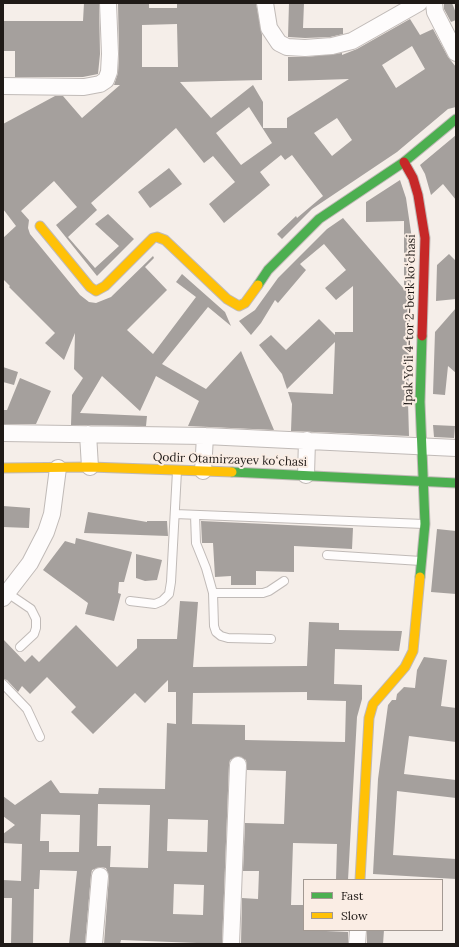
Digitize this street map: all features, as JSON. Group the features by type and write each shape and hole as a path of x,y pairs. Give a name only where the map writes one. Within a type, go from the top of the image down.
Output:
{"street":[{"path":"3,86 84,87 100,84 106,80 109,72 110,54 108,3"},
{"path":"265,3 269,28 279,43 287,47 305,48 332,46 352,41 419,3"},
{"path":"434,3 435,12 456,53"},
{"path":"40,226 90,287 96,291 105,286 153,238 157,237 165,240 227,299 239,306 245,303 268,270 319,218 404,162 456,119"},
{"name":"Ipak Yoʻli 4-tor 2-berk koʻchasi","path":"360,879 369,718 374,704 380,694 405,667 414,651 425,524 420,402 425,238 418,195 413,178 404,162"},
{"path":"3,433 205,436 456,448"},
{"path":"88,434 90,467"},
{"path":"203,471 205,436"},
{"path":"306,475 307,440"},
{"name":"Qodir Otamirzayev koʻchasi","path":"3,468 90,467 306,475 423,483 456,483"},
{"path":"4,594 30,563 46,532 52,514 58,468"},
{"path":"231,944 238,765"},
{"path":"94,944 100,876"},
{"path":"357,944 358,931"}],"lane":[{"path":"130,601 155,604 162,601 169,594 171,582 177,470"},
{"path":"175,514 425,524"},
{"path":"195,515 196,543 206,568 213,593 214,626 220,636 228,638 271,639"},
{"path":"327,555 422,561"},
{"path":"213,593 263,593 269,591 284,581"},
{"path":"4,594 31,609 36,619 34,634 20,647"},
{"path":"3,684 27,709 40,736"}],"building":[{"path":"84,3 99,3 100,54 98,74 83,77 15,77 15,51 3,51 3,21 83,21"},
{"path":"118,3 149,3 149,8 177,8 177,3 256,3 262,35 262,80 180,82 211,118 253,85 263,102 263,128 287,128 287,118 349,79 288,81 288,57 306,57 342,53 342,55 357,49 410,19 420,35 433,29 448,57 456,67 456,107 448,109 397,152 312,209 282,239 277,234 296,216 297,218 323,196 292,155 285,160 281,155 260,172 270,185 224,223 209,204 235,182 213,156 204,163 176,128 91,203 97,210 68,237 95,268 119,246 95,224 108,214 134,239 97,276 56,225 77,207 54,181 21,211 29,220 28,228 30,234 80,295 89,302 96,303 111,297 153,256 154,258 145,267 167,290 127,330 153,354 196,297 176,282 182,274 225,312 231,326 208,307 162,364 206,389 241,351 274,430 188,426 199,401 156,376 140,411 102,376 80,413 147,416 146,426 71,425 72,395 83,378 74,369 75,333 64,360 45,343 55,333 9,287 10,286 3,279 3,238 16,226 3,209 3,124 55,96 63,96 82,118 120,85 114,85 118,73","holes":["177,24 178,67 142,67 142,25","412,46 425,69 396,88 382,65","249,107 272,143 241,165 216,133","337,118 352,140 332,156 314,133"]},
{"path":"289,3 304,3 303,28 343,28 343,34 330,37 288,37"},
{"path":"444,3 452,3 456,13 456,20 451,22 444,9"},
{"path":"456,135 456,200 443,184 431,195 425,174 420,165"},
{"path":"169,168 182,184 150,208 138,192"},
{"path":"400,180 406,198 412,239 408,402 409,436 291,431 292,404 288,392 333,394 335,342 287,389 282,374 259,345 271,335 286,350 319,319 335,335 335,332 353,332 353,286 336,300 325,288 346,270 324,244 300,264 306,270 278,303 275,300 261,323 251,335 239,321 255,310 278,278 327,229 343,218 404,289 404,221 366,222 366,202"},
{"path":"449,254 456,261 456,299 436,301 437,265"},
{"path":"456,308 456,373 448,366 445,395 433,394 435,332"},
{"path":"3,367 18,372 14,385 3,382"},
{"path":"20,378 51,391 36,424 3,424 3,410 7,410"},
{"path":"433,425 455,426 454,438 434,437"},
{"path":"3,506 30,508 29,528 3,527"},
{"path":"88,512 147,522 167,521 168,536 84,533"},
{"path":"201,521 353,528 352,549 294,546 294,572 256,571 256,585 231,585 231,576 215,577 213,543 202,543"},
{"path":"437,529 456,531 456,594 431,592"},
{"path":"76,538 132,552 124,582 119,582 118,593 121,594 114,621 85,614 88,603 43,570 65,541 75,544"},
{"path":"136,554 162,560 157,580 145,581 136,578"},
{"path":"180,601 198,602 193,667 307,666 309,622 339,623 339,630 402,631 399,651 335,649 334,684 362,685 362,699 357,717 348,879 336,879 337,844 293,843 291,905 303,905 303,931 348,932 348,944 241,944 242,898 258,899 259,871 243,871 245,823 284,824 286,771 247,770 246,760 238,756 230,760 229,765 222,944 121,940 120,944 104,944 109,876 106,868 100,867 92,870 91,875 85,944 69,944 77,871 40,870 39,889 34,889 33,944 11,944 12,898 3,898 3,880 21,881 22,844 3,843 3,834 15,825 3,816 3,796 15,805 51,780 60,793 98,794 99,788 165,789 167,723 176,724 176,692 168,692 168,680 145,703 135,693 93,734 71,712 76,707 47,677 30,694 22,686 18,692 7,680 3,679 3,639 25,662 32,655 39,662 76,625 117,667 137,648 137,639 177,639","holes":["307,692 307,700 346,701 345,742 245,740 245,725 192,724 193,693","98,804 150,805 148,868 110,867 111,846 97,846","41,814 80,815 79,852 49,852 49,841 40,841","168,819 208,820 207,852 167,851","174,884 204,885 203,915 173,914"]},
{"path":"424,657 447,660 441,706 456,708 456,742 409,736 404,774 456,780 456,798 397,791 393,855 456,859 456,879 373,874 378,779 388,705 392,700 396,700 397,694 404,687 415,688 417,670"},
{"path":"367,931 384,931 383,944 367,944"}],"traffic: fast":[{"path":"258,285 268,270 319,219 404,162 456,119"},
{"path":"420,577 425,524 420,402 422,336"},
{"path":"232,472 456,483"}],"traffic: slow":[{"path":"40,226 90,287 96,291 105,286 153,238 157,237 165,240 227,299 239,306 245,303 258,285"},
{"path":"3,468 90,467 232,472"},
{"path":"360,879 369,718 373,704 405,667 413,651 420,577"}],"traffic: jam":[{"path":"404,162 413,178 418,195 425,238 422,336"}]}
